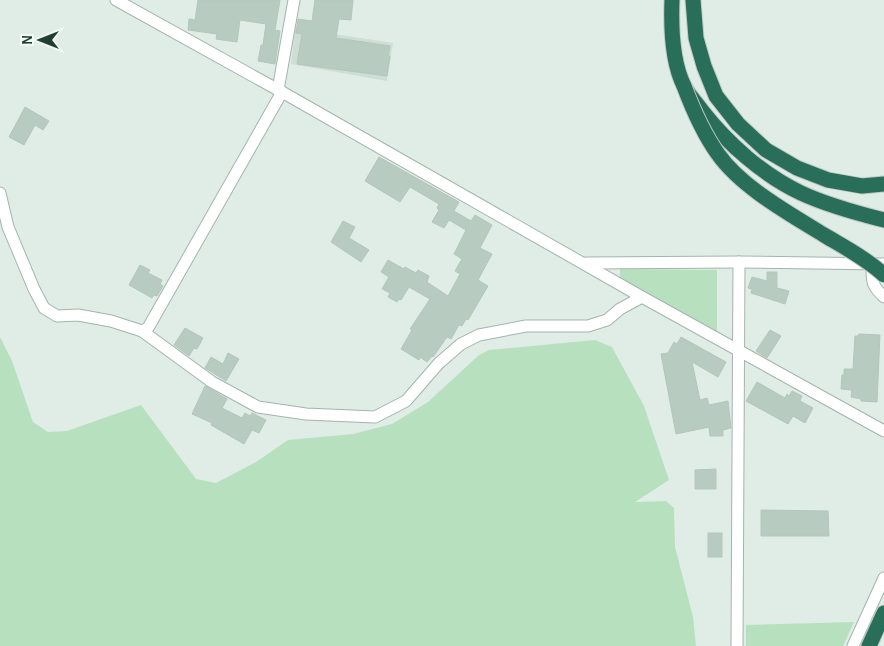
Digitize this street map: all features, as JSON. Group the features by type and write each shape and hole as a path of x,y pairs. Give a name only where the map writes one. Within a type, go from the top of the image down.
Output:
{"highway":[{"path":"672,0 675,55 684,86 698,122 718,156 736,175 766,198 846,248 884,275"},
{"path":"693,0 696,38 704,66 716,96 738,124 766,150 797,168 828,180 862,186 884,184"},
{"path":"684,86 709,120 725,137 768,174 801,193 850,211 884,220"},
{"path":"869,646 884,612"}],"street":[{"path":"116,0 585,263 642,297 884,431"},
{"path":"142,331 148,328 280,91 294,0"},
{"path":"0,192 8,227 44,308 57,316 78,315 111,321 142,331 212,382 258,406 306,414 375,417 406,401 439,364 461,344 479,335 526,326 588,326 608,320 620,308 642,297"},
{"path":"585,263 739,262 884,264"},
{"path":"737,646 739,262"},
{"path":"872,264 872,282 875,289 884,297"},
{"path":"853,646 884,578"}],"shaded area":[{"path":"295,28 393,43 387,81 291,64"}],"green space":[{"path":"620,269 717,270 717,333 620,279"},
{"path":"0,337 12,361 33,422 48,432 67,431 141,405 196,479 216,483 256,462 288,440 353,434 392,424 428,402 479,355 489,350 595,340 612,347 644,406 669,480 635,502 666,501 674,508 675,547 693,617 696,646 0,646"},
{"path":"854,622 843,646 746,646 746,625"}],"building":[{"path":"198,0 280,0 275,30 280,31 275,64 258,61 261,45 263,45 266,24 240,20 237,42 216,39 217,34 188,30 189,19 195,20"},
{"path":"315,0 353,0 351,20 339,19 336,38 390,46 387,76 297,64 302,34 296,33 298,19 312,21"},
{"path":"25,107 49,121 43,130 35,125 24,145 9,137"},
{"path":"379,157 459,202 454,211 471,221 475,215 492,225 480,248 492,254 478,280 488,286 468,320 466,319 462,326 459,325 451,339 447,337 433,357 427,362 420,357 419,360 401,349 412,330 410,329 430,299 409,287 401,300 399,299 397,302 388,297 390,293 382,289 389,277 381,272 388,260 416,273 418,270 429,276 427,282 448,296 460,274 455,271 462,259 454,254 466,230 449,220 444,228 432,222 439,210 437,208 439,204 410,187 400,202 365,181"},
{"path":"343,221 355,227 349,238 369,250 361,262 331,242"},
{"path":"140,265 150,270 148,273 162,280 160,284 163,286 157,296 154,295 152,298 129,285"},
{"path":"767,272 777,272 777,288 789,291 785,304 751,293 752,289 748,288 752,277 767,281"},
{"path":"185,328 203,338 197,349 194,348 189,356 174,345"},
{"path":"770,330 781,336 767,358 756,351"},
{"path":"859,334 880,335 877,402 861,401 861,399 851,397 852,390 841,389 844,369 853,369 855,336"},
{"path":"681,337 726,362 718,377 692,362 700,400 707,398 709,405 728,401 731,428 723,430 723,436 710,436 709,427 676,434 661,354 668,353 674,342 677,344"},
{"path":"228,353 239,359 226,381 205,368 211,357 223,364"},
{"path":"757,382 785,398 792,391 802,396 800,401 813,408 805,423 793,416 788,424 746,401"},
{"path":"205,386 227,399 222,408 242,418 245,413 250,416 252,413 266,420 259,433 252,430 244,444 211,425 212,423 192,414"},
{"path":"716,469 716,489 695,489 695,470"},
{"path":"761,510 828,511 829,536 761,536"},
{"path":"708,533 722,533 722,557 708,557"}]}
